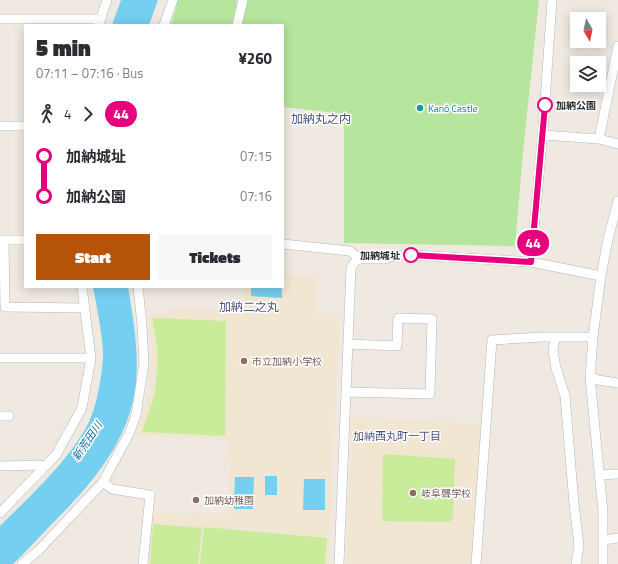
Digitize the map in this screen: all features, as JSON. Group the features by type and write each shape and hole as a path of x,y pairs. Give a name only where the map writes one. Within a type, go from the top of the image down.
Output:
{"street":[{"path":"0,19 100,22 108,0"},
{"path":"164,24 173,0"},
{"path":"237,24 243,0"},
{"path":"531,262 543,135 552,0"},
{"path":"599,139 618,46"},
{"path":"0,126 24,126"},
{"path":"543,135 599,139 618,144"},
{"path":"603,564 603,512 590,378 593,337 601,276 608,239 617,205"},
{"path":"24,240 2,240 2,273 5,307 85,308"},
{"path":"284,244 350,251 360,259"},
{"path":"339,564 351,268 355,262 360,259 384,259 398,255 414,254 531,262 601,276"},
{"path":"0,513 56,455 82,408 91,358 82,288"},
{"path":"22,564 39,550 103,482 128,434 136,415 144,364 138,288"},
{"path":"346,392 430,394 432,319 398,318 397,346 348,344"},
{"path":"555,337 553,351 556,368 565,396 579,546 576,564"},
{"path":"476,564 492,340 593,337"},
{"path":"0,358 91,358"},
{"path":"590,378 618,383"},
{"path":"0,466 45,465"},
{"path":"599,475 618,474"},
{"path":"103,482 112,489 150,495 143,564"},
{"path":"604,540 618,538"}],"shaded area":[{"name":"市立加納小学校","path":"284,275 317,277 317,314 340,314 329,564 147,564 152,513 228,514 231,460 226,459 227,440 136,435 146,405 150,376 151,346 147,314 166,314 167,309 244,310 245,288 284,288"},
{"name":"岐阜聾学校","path":"352,417 481,424 472,564 346,564"}],"green space":[{"path":"178,0 237,0 233,24 171,24"},
{"name":"加納公園","path":"248,0 539,0 515,246 344,243 344,114 284,107 284,24 241,24"},
{"path":"152,318 226,321 225,436 142,432 155,394 157,345"},
{"path":"383,454 455,459 453,518 449,522 382,521"},
{"path":"153,524 202,528 198,564 150,564"},
{"path":"204,527 327,538 325,564 200,564"}],"water":[{"path":"121,0 158,0 149,24 112,24"},
{"name":"新荒田川","path":"93,288 128,288 135,334 137,369 133,403 126,423 117,443 106,461 79,495 13,564 0,564 0,526 37,490 60,464 81,436 92,415 95,407 102,369 103,353"},
{"path":"251,288 282,288 282,298 251,296"},
{"path":"265,476 277,476 277,495 265,495"},
{"path":"235,477 254,477 253,509 234,509"},
{"path":"304,479 325,479 325,510 303,510"}],"bus line":[{"name":"44","path":"411,255 531,262 545,105"}],"place":[{"name":"加納公園","path":"545,105"},
{"name":"Kanō Castle","path":"420,108"},
{"name":"加納城址","path":"411,255"},
{"name":"市立加納小学校","path":"244,361"},
{"name":"岐阜聾学校","path":"413,493"},
{"name":"加納幼稚園","path":"196,500"}],"district":[{"name":"加納丸之内","path":"321,119"},
{"name":"加納二之丸","path":"249,307"},
{"name":"加納西丸町一丁目","path":"397,436"}]}
